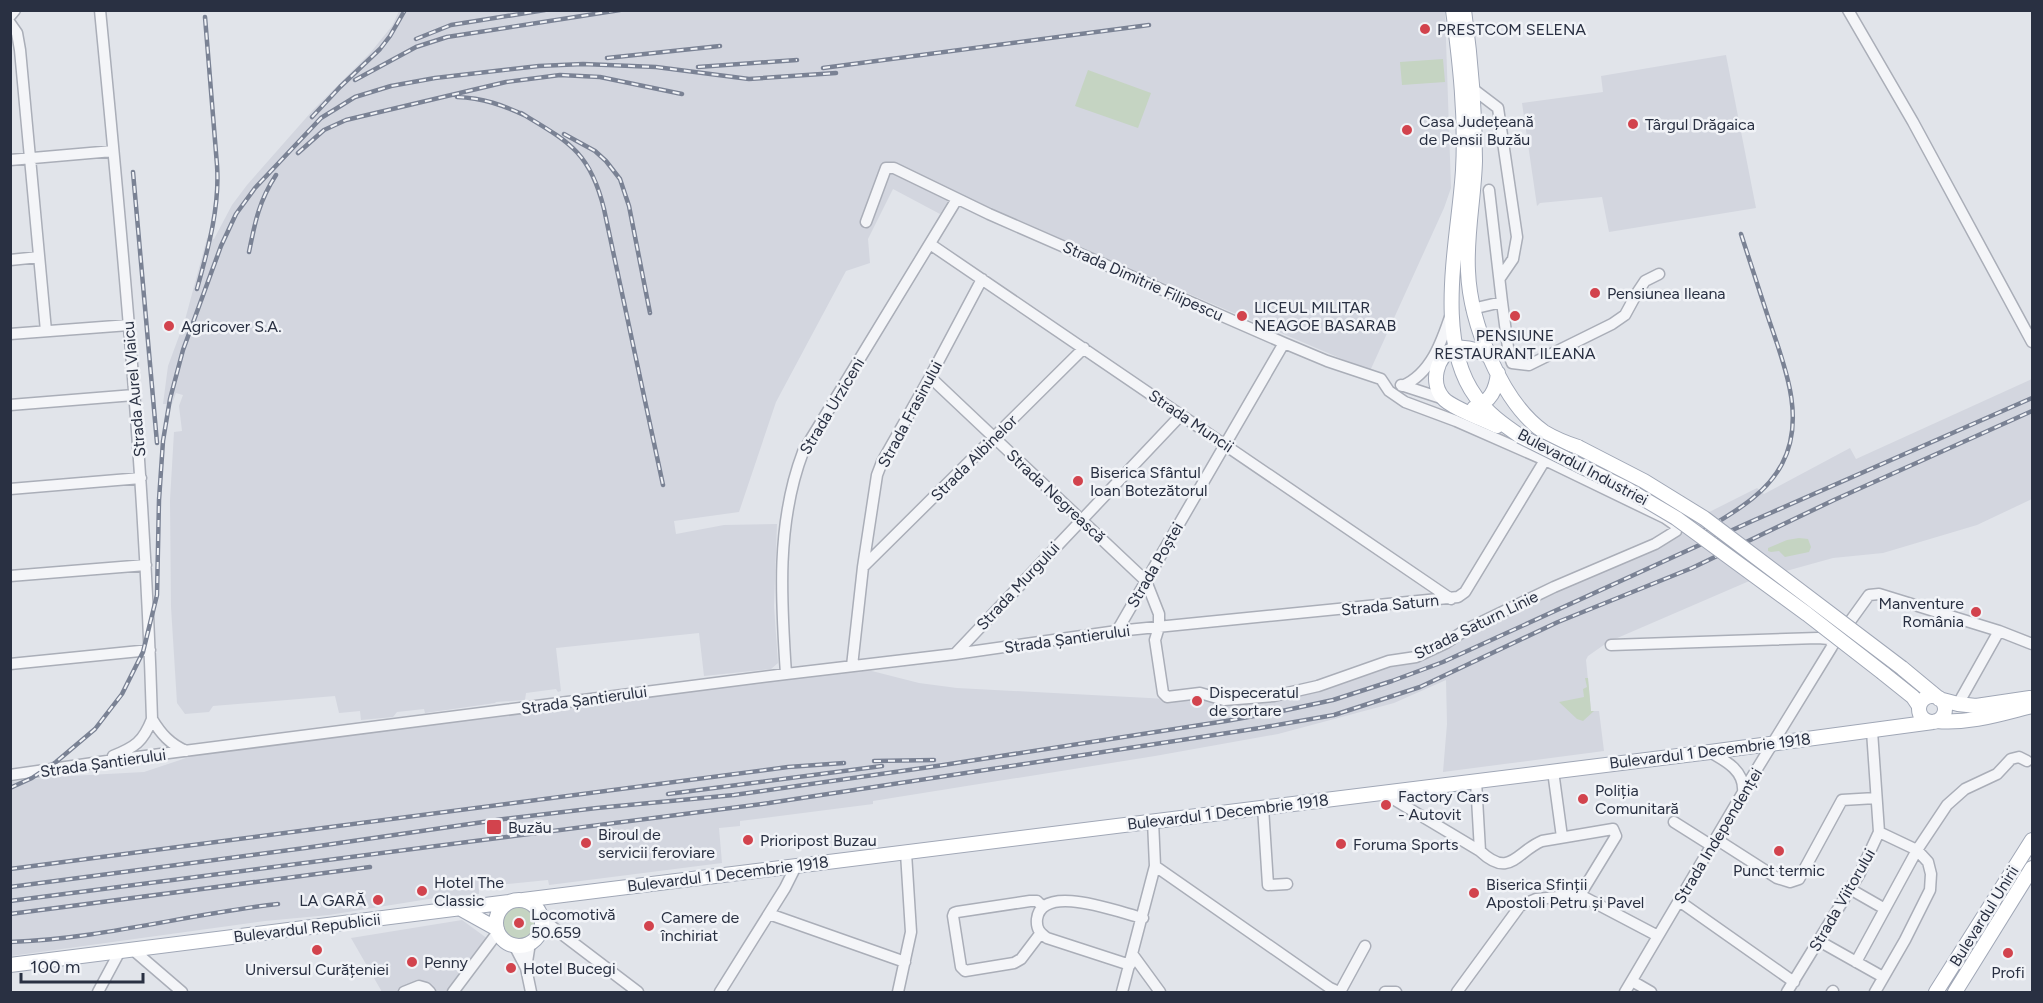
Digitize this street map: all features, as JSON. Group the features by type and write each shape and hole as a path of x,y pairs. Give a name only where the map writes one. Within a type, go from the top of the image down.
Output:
{"main road":[{"name":"Bulevardul Industriei","path":"1453,10 1461,74 1463,168 1452,311 1455,349 1469,388 1482,405 1520,436 1627,489 1676,518 1808,614 1913,697 1919,707"},
{"name":"Bulevardul Industriei","path":"1464,10 1473,89 1475,165 1467,269 1472,309 1490,357 1508,393 1534,424 1545,432 1637,477 1698,513 1842,621 1938,698"},
{"path":"1490,357 1473,349 1455,349 1443,358 1437,368 1437,387 1444,399 1520,436"},
{"path":"1462,409 1482,405 1493,393 1498,373"},
{"path":"1938,698 1944,705 1944,713 1935,721 1924,719 1919,707 1922,700 1928,697 1938,698 1958,704 1976,706 2032,698"},
{"name":"Bulevardul 1 Decembrie 1918","path":"516,901 1710,752 1935,721 1956,723 1975,721 2032,706"},
{"name":"Bulevardul 1 Decembrie 1918","path":"1888,729 1909,718 1919,707"},
{"name":"Bulevardul Unirii","path":"1936,993 2032,840"},
{"name":"Bulevardul Unirii","path":"1955,993 2032,868"},
{"path":"461,909 498,931 507,942 514,945 530,943 538,936 542,917 568,893"},
{"path":"498,931 498,914 516,901 534,905 542,917"},
{"name":"Bulevardul Republicii","path":"10,965 516,901"}],"street":[{"path":"10,16 15,10"},
{"name":"Strada Aurel Vlaicu","path":"100,10 141,478 152,719"},
{"path":"1848,10 1898,95 2032,342"},
{"path":"10,23 19,39 46,331"},
{"path":"1473,89 1498,108 1505,148 1516,237 1513,259 1500,278"},
{"path":"10,160 114,151"},
{"name":"Strada Dimitrie Filipescu","path":"866,222 886,168 894,168 957,199 1284,343 1327,361 1381,379 1389,391 1405,402 1456,421 1545,460 1665,518 1675,525 1676,531 1673,533"},
{"path":"1489,190 1509,356 1512,363 1529,365 1612,324 1625,315 1646,281 1659,274"},
{"name":"Strada Urziceni","path":"786,674 781,593 782,564 789,498 799,463 803,452 957,199"},
{"name":"Strada Muncii","path":"930,244 1451,599"},
{"path":"10,260 39,257"},
{"name":"Strada Frasinului","path":"852,666 877,475 982,279"},
{"path":"1472,309 1502,302"},
{"path":"1402,386 1415,378 1440,347 1452,311"},
{"path":"10,334 129,325"},
{"name":"Strada Poștei","path":"1118,632 1284,343"},
{"name":"Strada Albinelor","path":"864,567 1084,348"},
{"path":"1422,370 1443,358"},
{"name":"Strada Negrească","path":"930,377 1146,581 1158,611 1159,627"},
{"path":"1381,379 1444,399"},
{"path":"10,405 134,395"},
{"name":"Strada Murgului","path":"955,654 1181,415"},
{"name":"Strada Saturn","path":"1159,627 1458,597 1465,592 1545,460"},
{"path":"10,489 141,478"},
{"name":"Strada Saturn Linie","path":"1159,627 1155,640 1163,693 1167,697 1200,693 1224,700 1274,696 1318,686 1389,661 1416,657 1446,643 1467,629 1542,593 1655,544 1673,533"},
{"path":"10,576 146,565"},
{"name":"Strada Independenței","path":"1625,993 1743,792 1833,645 1866,597 1874,594 1999,631"},
{"name":"Strada Șantierului","path":"10,775 1159,627"},
{"path":"1958,704 1999,631 2032,644"},
{"path":"1611,645 1818,638 1829,639 1833,645"},
{"path":"10,664 150,650"},
{"path":"100,762 136,745 152,719 172,744 187,752"},
{"name":"Strada Viitorului","path":"1787,993 1850,889 1876,841 1878,832 1872,730"},
{"path":"1710,752 1737,770 1743,781 1743,792"},
{"path":"1856,962 1917,850 1947,805 1976,782 1996,774 2011,759 2019,757 2027,761"},
{"path":"1553,771 1562,837"},
{"path":"1476,781 1480,851"},
{"path":"1383,793 1480,851 1494,863 1514,860 1533,844 1542,841 1608,828 1613,829 1616,831 1616,836 1580,895"},
{"path":"1674,822 1777,878 1790,882 1799,879 1842,800 1876,798"},
{"path":"1263,807 1268,885 1287,884"},
{"path":"1122,993 1155,866 1153,821"},
{"path":"1875,993 1930,890 1931,874 1928,862 1917,850 1878,832"},
{"path":"898,993 911,924 906,852"},
{"path":"720,993 785,888 796,866"},
{"path":"1155,866 1339,993 1365,946"},
{"path":"1850,889 1885,909"},
{"path":"1457,993 1520,906 1536,899 1580,895 1658,936"},
{"path":"1040,934 1037,921 1042,906 1067,900 1143,918"},
{"path":"1040,934 1021,959 1014,963 965,971 961,967 953,916 957,912 1030,901 1037,901 1042,906"},
{"path":"1679,901 1794,982"},
{"path":"769,914 905,962"},
{"path":"542,917 638,993"},
{"path":"453,993 498,931"},
{"path":"1040,934 1066,945 1131,960 1160,993"},
{"path":"1819,941 1883,977"},
{"path":"526,968 530,943"},
{"path":"514,945 526,968 531,993"},
{"path":"98,993 126,950 183,993"},
{"path":"1632,981 1651,993"},
{"path":"404,993 414,986 423,986 430,993"},
{"path":"1385,993 1396,993"}],"shaded area":[{"path":"399,11 1445,11 1451,188 1370,371 953,193 940,214 893,189 868,239 870,263 846,271 776,402 739,512 674,521 676,534 724,525 777,524 774,606 778,663 771,669 704,676 699,633 556,648 561,691 558,692 556,689 526,693 525,700 425,713 424,709 397,712 393,717 361,720 360,711 339,713 335,696 213,706 209,712 185,714 177,703 171,607 170,500 174,432 182,431 179,406 183,395 176,393 172,404 163,404 168,366 185,320 207,238 214,239 232,205 247,185 313,110 371,52 392,26"},
{"name":"Târgul Drăgaica","path":"1726,55 1756,208 1609,232 1602,197 1540,203 1537,206 1522,103 1603,92 1601,76"},
{"path":"2032,379 2032,499 1977,525 1883,553 1833,558 1747,582 1608,642 1588,656 1586,660 1591,711 1599,711 1604,751 1443,772 1447,724 1446,680 1394,703 1278,734 873,801 873,804 740,821 740,826 719,828 722,863 549,885 548,880 479,887 479,894 441,897 329,915 265,921 11,956 10,782 52,777 144,772 192,756 806,674 864,669 919,683 957,688 1168,699 1195,695 1217,701 1330,687 1427,654 1757,488 1764,494 1850,448 1856,459"},
{"path":"462,920 488,939 448,992 435,992 420,980 398,992 382,992 351,938"}],"green space":[{"path":"1443,59 1445,82 1402,85 1400,62"},
{"path":"1088,70 1151,93 1138,128 1075,106"},
{"path":"1808,539 1811,547 1809,552 1785,557 1779,551 1768,551 1768,548 1787,540"},
{"path":"1585,678 1588,678 1591,711 1594,711 1583,721 1577,719 1559,702 1584,697 1583,689 1587,687"},
{"path":"519,906 531,911 536,923 531,935 519,940 507,935 502,923 507,911"}],"railway":[{"path":"312,117 380,49 405,10"},
{"path":"416,39 451,25 545,10"},
{"path":"355,80 416,47 447,37 620,10"},
{"path":"197,289 212,228 217,196 217,165 205,17"},
{"path":"823,68 1149,25"},
{"path":"607,58 720,46"},
{"path":"698,67 797,60"},
{"path":"10,788 32,778 56,762 95,729 122,694 143,652 157,595 163,441 170,399 183,350 221,246 236,214 255,188 321,118 355,97 391,86 435,78 539,66 583,64 656,67 749,79 836,73"},
{"path":"298,153 324,130 346,120 506,82 560,75 600,77 682,94"},
{"path":"457,97 493,103 526,116"},
{"path":"521,113 565,141 575,150 592,174 604,209 663,485"},
{"path":"564,134 595,151 620,179 629,206 650,313"},
{"path":"133,172 157,443"},
{"path":"249,252 262,203 276,175"},
{"path":"1703,531 1747,503 1767,485 1782,464 1789,446 1792,428 1793,409 1786,371 1741,234"},
{"path":"10,887 504,819 734,795 1226,721 1333,700 1443,662 1750,522 2032,398"},
{"path":"10,901 769,803 1334,715 1420,687 1558,622 1692,568 1834,500 2032,411"},
{"path":"874,761 934,760"},
{"path":"10,869 788,767 844,763"},
{"path":"668,794 882,766"},
{"path":"10,914 370,867"},
{"path":"10,942 78,936 278,904"}],"place":[{"name":"PRESTCOM SELENA","path":"1425,29"},
{"name":"Târgul Drăgaica","path":"1633,124"},
{"name":"Casa Județeană de Pensii Buzău","path":"1407,130"},
{"name":"Pensiunea Ileana","path":"1595,293"},
{"name":"LICEUL MILITAR NEAGOE BASARAB","path":"1242,316"},
{"name":"PENSIUNE RESTAURANT ILEANA","path":"1515,316"},
{"name":"Agricover S.A.","path":"169,326"},
{"name":"Biserica Sfântul Ioan Botezătorul","path":"1078,481"},
{"name":"Manventure România","path":"1976,612"},
{"name":"Dispeceratul de sortare","path":"1197,701"},
{"name":"Poliția Comunitară","path":"1583,799"},
{"name":"Factory Cars - Autovit","path":"1386,805"},
{"name":"Buzău","path":"494,827"},
{"name":"Prioripost Buzau","path":"748,840"},
{"name":"Biroul de servicii feroviare","path":"586,843"},
{"name":"Foruma Sports","path":"1341,844"},
{"name":"Punct termic","path":"1779,851"},
{"name":"Hotel The Classic","path":"422,891"},
{"name":"Biserica Sfinții Apostoli Petru și Pavel","path":"1474,893"},
{"name":"LA GARĂ","path":"378,900"},
{"name":"Locomotivă 50.659","path":"519,923"},
{"name":"Camere de închiriat","path":"649,926"},
{"name":"Universul Curățeniei","path":"317,950"},
{"name":"Profi","path":"2008,953"},
{"name":"Penny","path":"412,962"},
{"name":"Hotel Bucegi","path":"511,968"}]}
